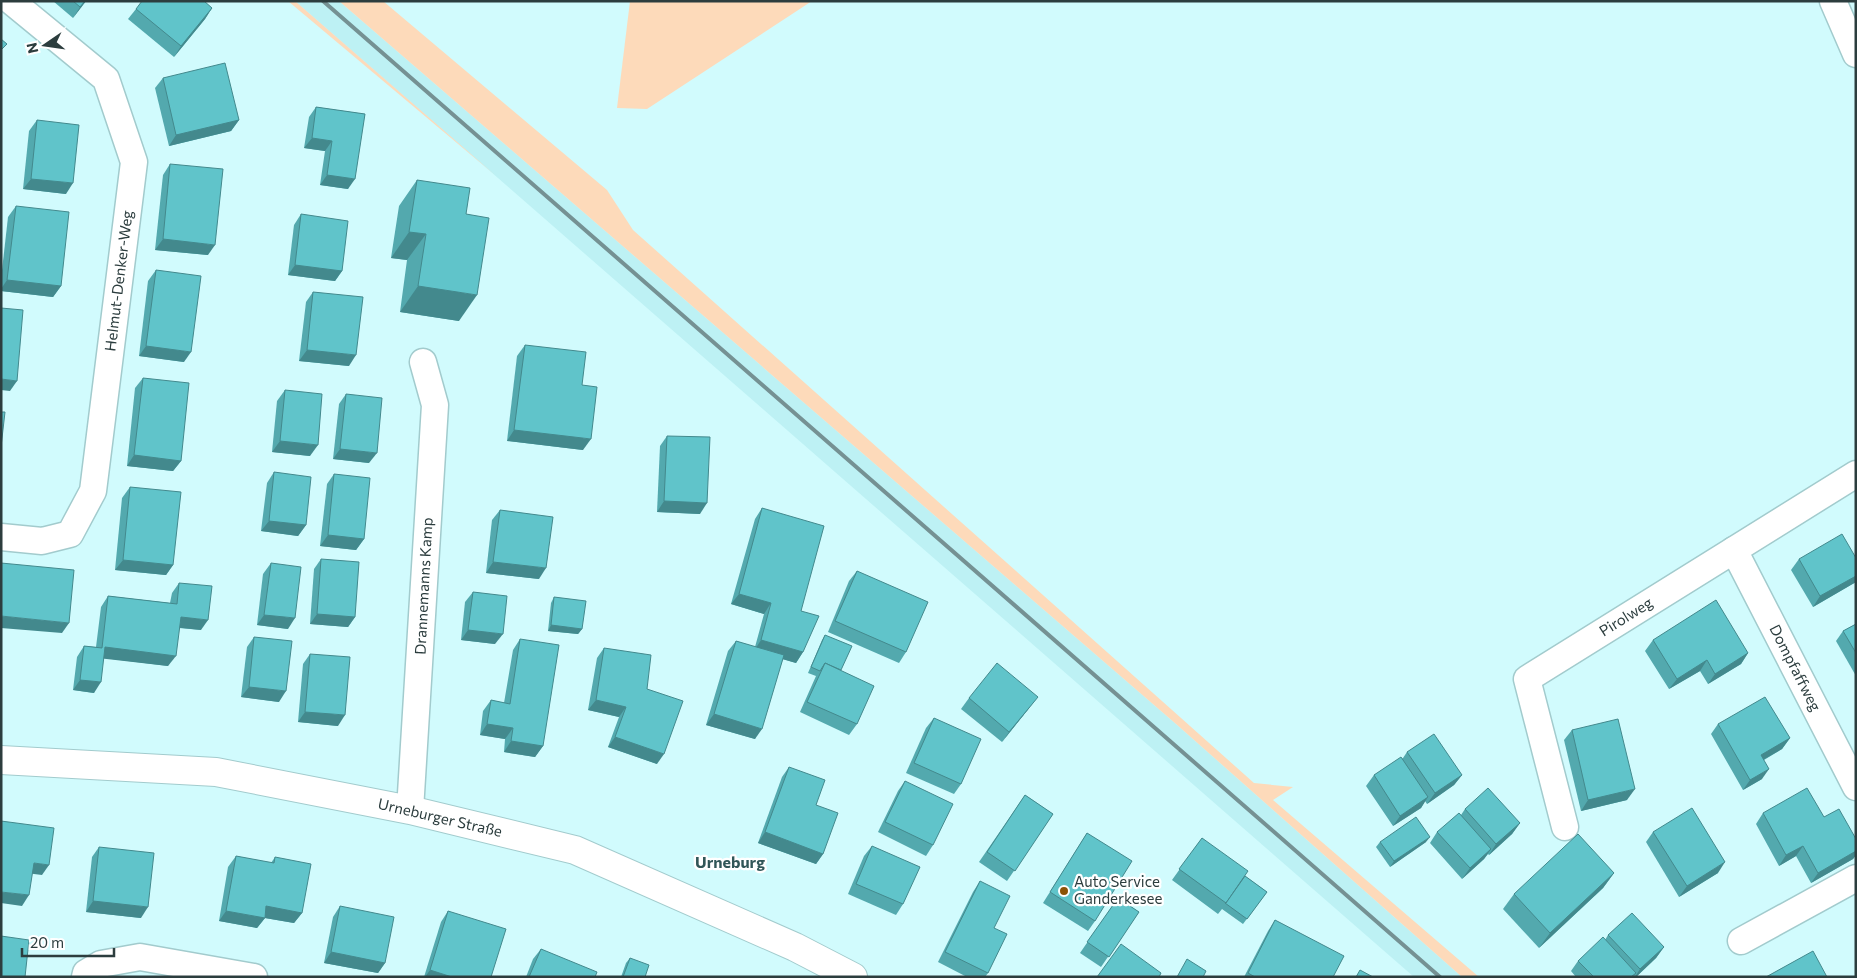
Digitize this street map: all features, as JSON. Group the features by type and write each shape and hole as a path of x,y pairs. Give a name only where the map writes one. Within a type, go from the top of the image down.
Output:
{"street":[{"name":"Helmut-Denker-Weg","path":"1,537 42,541 70,534 93,491 134,162 106,78 11,1"},
{"path":"1833,1 1856,54"},
{"name":"Drannemanns Kamp","path":"410,810 435,405 423,362"},
{"name":"Pirolweg","path":"1565,828 1527,679 1856,474"},
{"name":"Dompfaffweg","path":"1734,550 1856,787"},
{"name":"Urneburger Straße","path":"1,760 216,772 410,810 575,850 795,947 853,977"},
{"path":"1741,941 1856,878"},
{"path":"85,977 86,974 101,964 140,957 254,977"}],"shaded area":[{"path":"288,1 295,1 495,175"},
{"path":"295,1 339,1 1176,724 1462,977 1414,977"},
{"path":"339,1 383,1 607,190 633,230 1254,783 1293,787 1273,800 1479,977 1462,977 1176,724"},
{"path":"630,1 812,1 647,109 617,108"}],"building":[{"path":"73,1 85,1 80,7"},
{"path":"142,1 204,1 212,8 181,46 136,9"},
{"path":"1,39 7,44 1,50"},
{"path":"225,63 239,120 176,135 163,78"},
{"path":"316,107 365,114 355,179 327,175 332,141 312,138"},
{"path":"37,120 79,125 73,183 31,179"},
{"path":"170,164 223,169 215,245 163,239"},
{"path":"417,180 470,188 466,214 489,218 477,295 418,286 426,234 409,232"},
{"path":"16,206 69,212 61,286 7,280"},
{"path":"301,214 348,221 342,271 295,265"},
{"path":"156,270 201,276 191,352 146,346"},
{"path":"313,292 363,297 356,355 307,350"},
{"path":"1,308 23,310 17,381 1,379"},
{"path":"525,345 586,352 582,385 597,387 591,439 514,430"},
{"path":"143,378 189,383 181,461 134,455"},
{"path":"285,390 322,394 318,445 280,441"},
{"path":"346,394 382,398 377,453 340,449"},
{"path":"1,412 5,412 1,447"},
{"path":"667,436 710,437 707,503 664,501"},
{"path":"274,472 311,477 306,525 269,521"},
{"path":"334,474 370,478 364,539 328,535"},
{"path":"130,487 181,492 173,565 123,560"},
{"path":"762,508 824,526 801,611 819,616 803,652 761,640 771,603 739,594"},
{"path":"500,510 553,517 546,568 493,562"},
{"path":"1842,534 1856,558 1856,576 1820,596 1799,559"},
{"path":"321,559 359,562 355,617 317,614"},
{"path":"1,563 74,570 69,623 1,616"},
{"path":"271,563 301,567 295,618 264,615"},
{"path":"857,571 928,602 906,652 835,621"},
{"path":"179,583 212,586 208,620 181,617 176,656 105,647 101,682 80,680 84,646 102,648 108,596 177,604"},
{"path":"473,592 507,596 503,634 468,630"},
{"path":"554,597 586,601 582,629 551,625"},
{"path":"1716,600 1748,653 1715,674 1707,660 1677,679 1653,640"},
{"path":"1856,624 1856,653 1843,631"},
{"path":"825,635 852,646 841,670 825,663 820,671 811,667"},
{"path":"254,637 292,641 286,691 249,687"},
{"path":"520,639 559,645 543,746 511,741 513,728 487,724 491,700 510,704"},
{"path":"736,641 784,655 762,729 714,714"},
{"path":"604,648 651,655 647,689 683,701 664,754 615,737 626,707 596,700"},
{"path":"310,654 350,657 345,715 305,712"},
{"path":"825,663 874,686 857,724 807,702"},
{"path":"997,663 1038,697 1009,732 969,698"},
{"path":"1765,697 1790,738 1761,755 1769,769 1750,780 1718,724"},
{"path":"934,718 981,739 961,784 914,763"},
{"path":"1618,719 1635,789 1588,800 1572,730"},
{"path":"1434,734 1462,775 1435,793 1407,752"},
{"path":"1401,757 1428,797 1400,816 1374,775"},
{"path":"789,767 825,780 816,805 838,813 823,854 765,832"},
{"path":"905,781 953,804 933,845 885,822"},
{"path":"1488,788 1520,823 1496,844 1465,809"},
{"path":"1807,788 1824,817 1839,809 1856,839 1856,851 1818,873 1803,846 1786,855 1763,813"},
{"path":"1025,795 1053,814 1015,871 987,852"},
{"path":"1692,808 1725,862 1687,886 1653,832"},
{"path":"1459,813 1491,849 1470,868 1437,832"},
{"path":"1416,817 1430,837 1394,861 1380,842"},
{"path":"1,821 54,828 49,865 34,863 29,895 1,892"},
{"path":"1087,833 1132,861 1095,921 1050,892"},
{"path":"1578,834 1614,873 1550,933 1514,894"},
{"path":"1202,838 1248,871 1226,903 1179,869"},
{"path":"872,846 920,867 903,904 856,884"},
{"path":"99,847 154,853 148,907 93,901"},
{"path":"236,856 274,863 275,857 311,864 302,913 266,906 265,918 226,911"},
{"path":"1245,876 1267,892 1247,919 1225,903"},
{"path":"980,881 1010,896 994,928 1007,934 988,973 945,952"},
{"path":"1118,898 1139,912 1109,957 1087,942"},
{"path":"340,906 394,917 385,963 331,952"},
{"path":"448,911 506,929 491,977 452,977 430,970"},
{"path":"1632,913 1664,947 1640,969 1608,935"},
{"path":"1275,920 1344,956 1333,977 1255,977 1248,973"},
{"path":"1,936 29,940 25,977 1,977"},
{"path":"1603,937 1636,973 1631,977 1594,977 1578,961"},
{"path":"1121,944 1161,973 1159,977 1097,977"},
{"path":"541,949 597,972 595,977 529,977"},
{"path":"1813,951 1827,977 1766,977"},
{"path":"630,958 649,965 645,977 623,977"},
{"path":"1187,959 1206,971 1203,977 1177,977"},
{"path":"1360,970 1373,977 1356,977"}],"railway":[{"path":"323,1 1440,977"}],"place":[{"name":"Auto Service Ganderkesee","path":"1064,891"}],"district":[{"name":"Urneburg","path":"730,862"}]}
